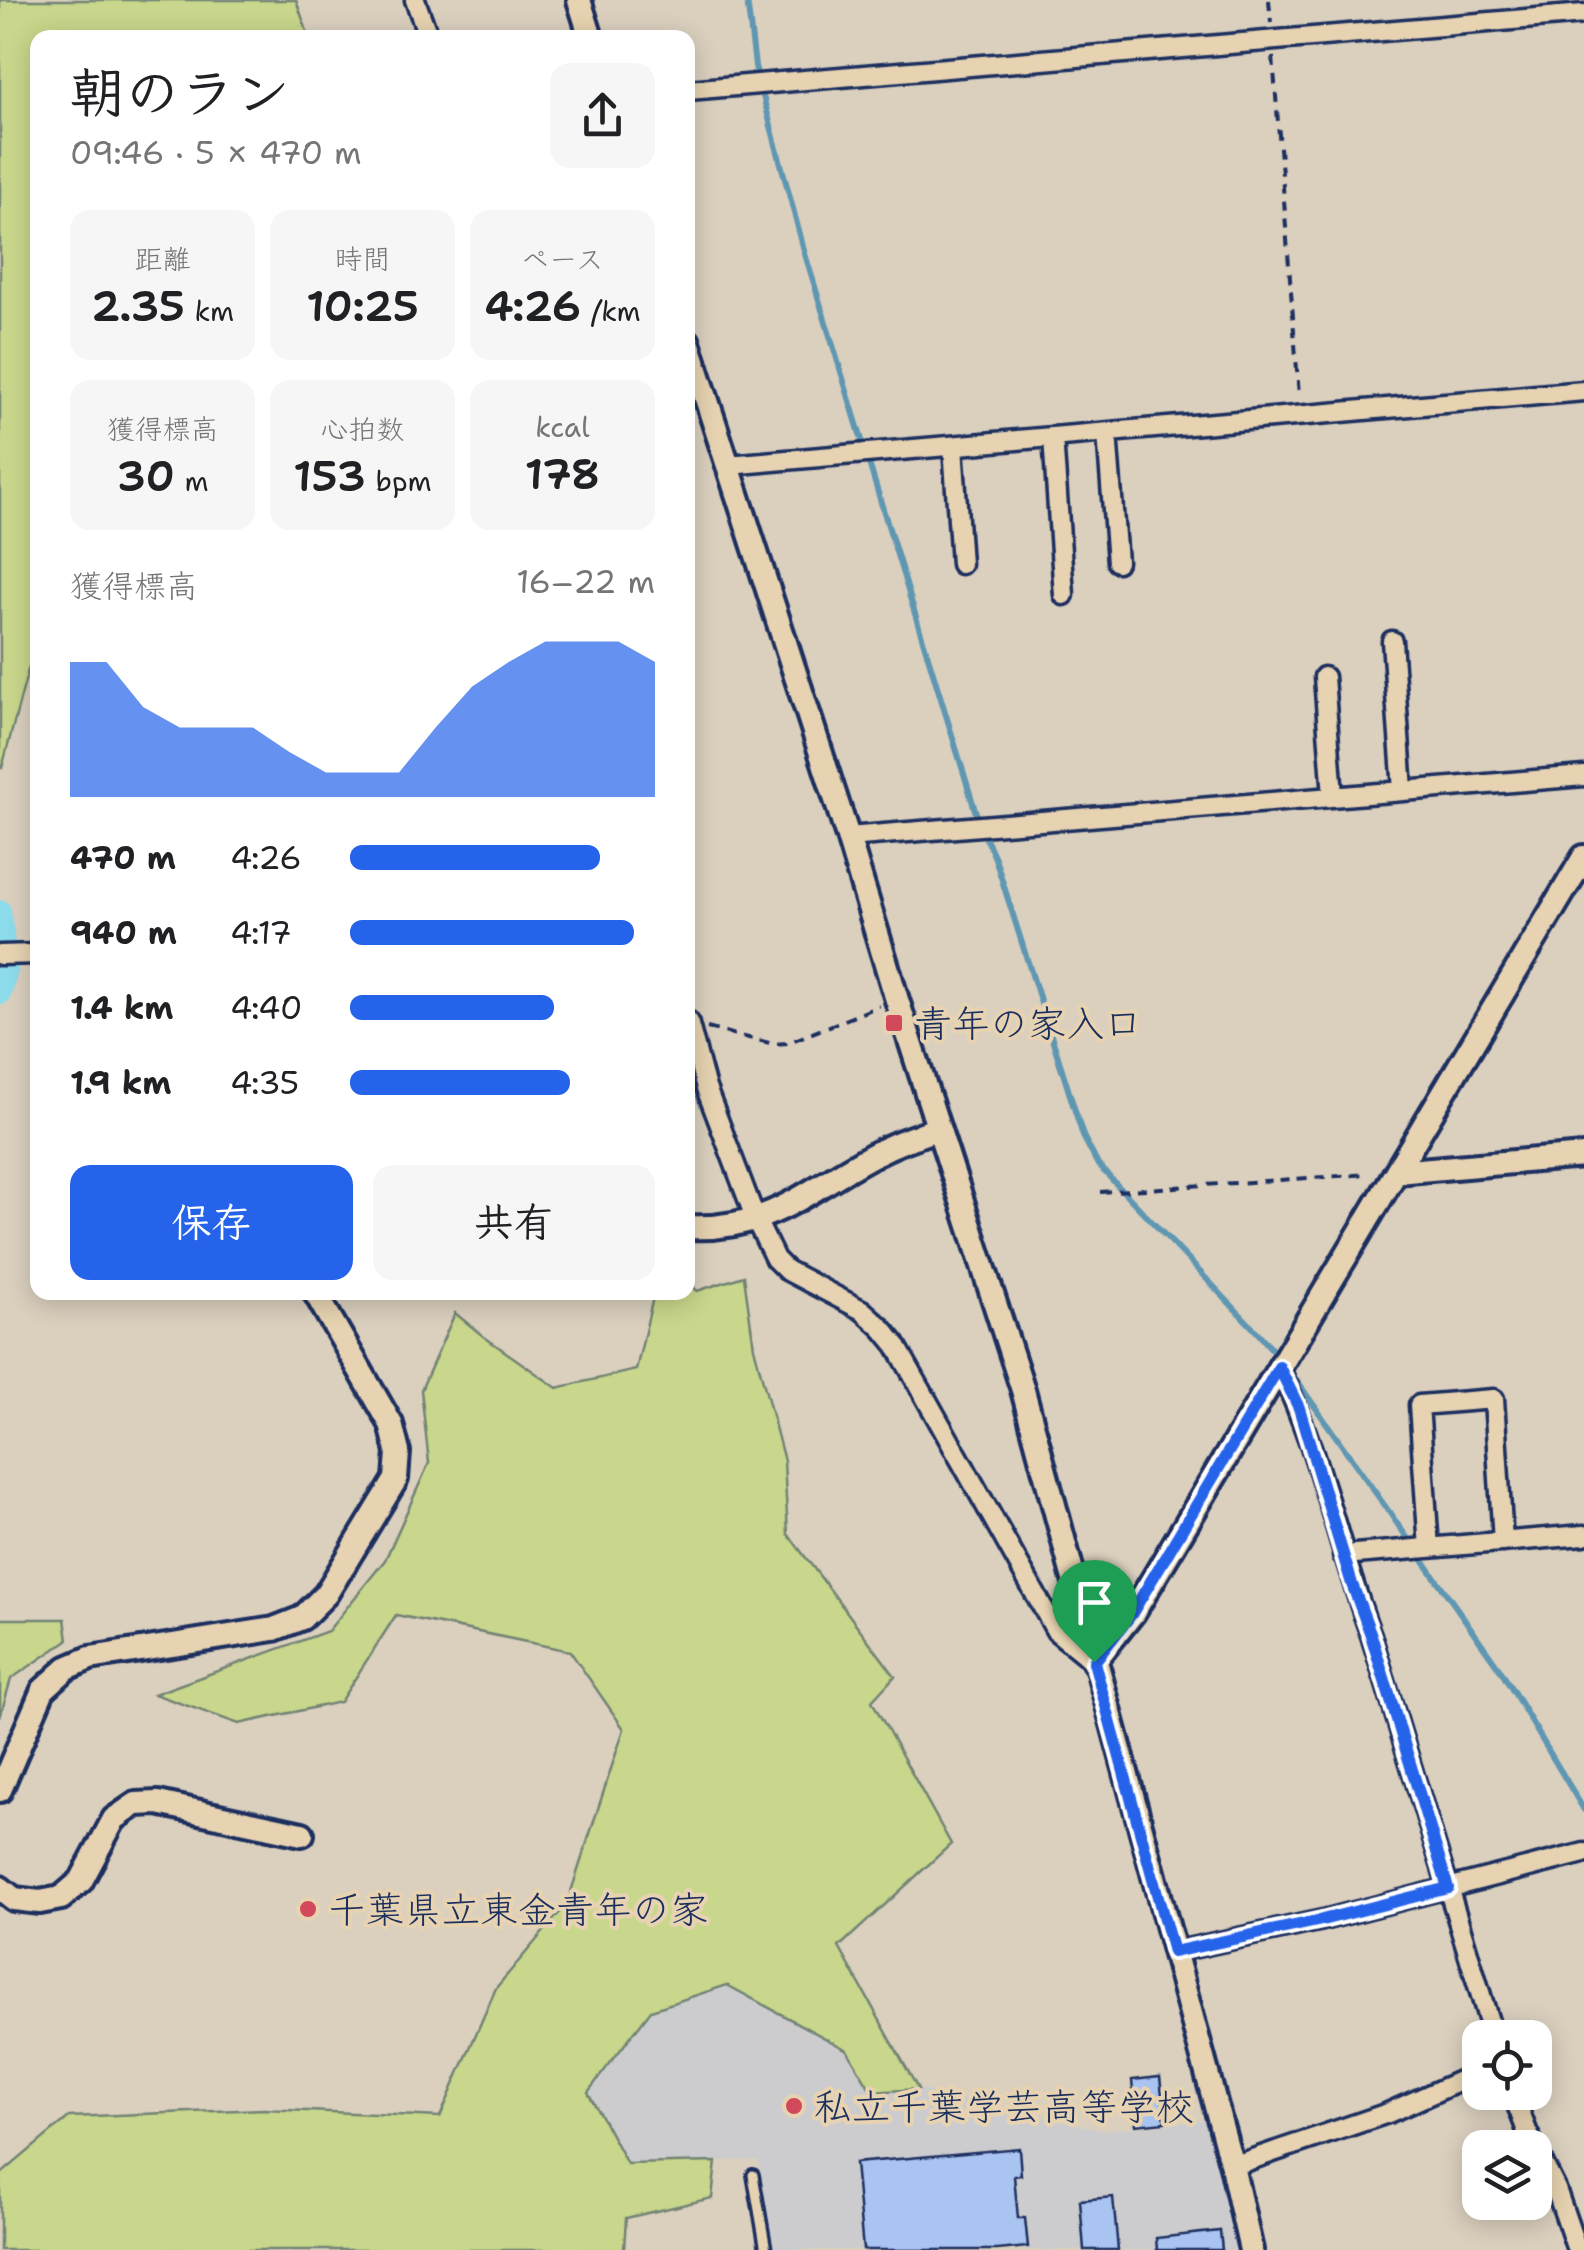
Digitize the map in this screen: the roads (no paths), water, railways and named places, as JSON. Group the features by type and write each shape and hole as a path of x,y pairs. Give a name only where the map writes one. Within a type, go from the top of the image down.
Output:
{"street":[{"path":"415,0 426,30"},
{"path":"579,0 589,30"},
{"path":"695,89 1584,14"},
{"path":"695,369 848,837 896,1000 1022,1390 1232,2166 1251,2250"},
{"path":"728,465 1584,392"},
{"path":"1107,433 1117,562"},
{"path":"1052,437 1064,595"},
{"path":"954,446 961,564"},
{"path":"1392,641 1403,790"},
{"path":"1324,676 1333,796"},
{"path":"848,837 1584,776"},
{"path":"1094,1662 1132,1613 1584,857"},
{"path":"0,955 30,954"},
{"path":"695,1048 706,1088 775,1260 786,1270 862,1310 889,1336 1056,1631 1094,1662"},
{"path":"695,1227 756,1220 788,1206 886,1148 938,1128"},
{"path":"1396,1172 1584,1156"},
{"path":"0,1790 43,1690 67,1668 90,1658 274,1629 302,1618 326,1594 396,1480 398,1452 391,1424 320,1300"},
{"path":"1279,1367 1299,1408 1488,2020"},
{"path":"1429,1548 1420,1404 1494,1400 1503,1542"},
{"path":"1343,1555 1584,1535"},
{"path":"0,1888 14,1899 40,1902 61,1898 81,1880 114,1819 136,1804 158,1803 302,1834"},
{"path":"1173,1952 1322,1920 1584,1854"},
{"path":"1232,2166 1388,2113 1462,2080"},
{"path":"1519,2110 1556,2189 1576,2250"}],"lane":[{"path":"753,2174 766,2250"}],"waterway":[{"path":"747,0 755,66 805,254 979,823 995,858 1083,1136 1098,1165 1279,1358"},
{"path":"0,911 7,970 0,994"},
{"path":"1287,1367 1501,1671 1584,1810"}],"place":[{"name":"青年の家入口","path":"894,1023"},
{"name":"千葉県立東金青年の家","path":"308,1909"},
{"name":"私立千葉学芸高等学校","path":"794,2106"}]}
